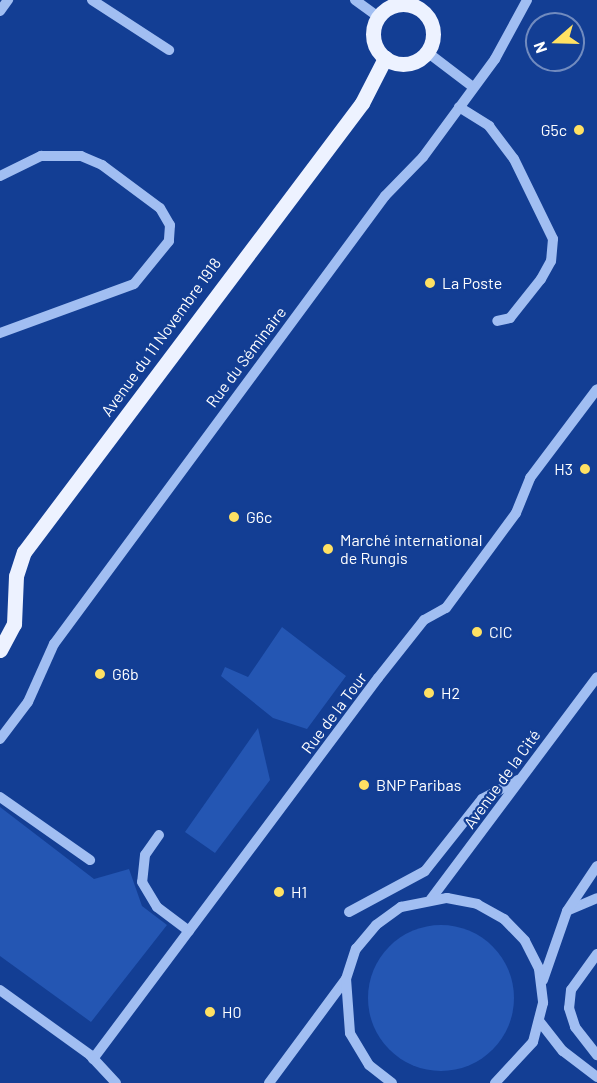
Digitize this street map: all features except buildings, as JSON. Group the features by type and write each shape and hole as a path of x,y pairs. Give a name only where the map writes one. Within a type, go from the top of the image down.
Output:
{"main road":[{"path":"415,3 432,26 427,52 403,64 385,58 375,43 378,17 394,5 415,3"},
{"name":"Avenue du 11 Novembre 1918","path":"0,650 14,624 15,584 24,552 362,103 385,58"}],"street":[{"path":"0,11 8,0"},
{"path":"92,0 169,50"},
{"path":"355,0 378,17"},
{"name":"Rue du Séminaire","path":"0,739 28,702 54,644 385,196 459,107 527,0"},
{"path":"427,52 473,87"},
{"path":"459,107 489,126 514,159 553,239 551,261 541,279 510,318 497,321"},
{"path":"0,176 41,156 81,156 102,165 160,208 170,225 169,241 134,284 0,333"},
{"name":"Rue de la Tour","path":"93,1059 378,678 424,620 446,608 516,513 530,477 597,389"},
{"name":"Avenue de la Cité","path":"431,899 597,677"},
{"path":"349,912 425,871 482,799 521,778"},
{"path":"0,797 90,860"},
{"path":"159,835 145,855 142,882 157,908 189,931"},
{"path":"495,1083 522,1060 540,1022 542,984 567,911 597,866"},
{"path":"567,911 597,898"},
{"path":"269,1083 346,979 356,949 375,925 401,907 431,899 477,904 504,919 525,941 542,984"},
{"path":"597,954 571,990 569,1008 575,1027 597,1055"},
{"path":"346,979 350,1033 369,1065 392,1083"},
{"path":"0,990 93,1059 116,1083"},
{"path":"540,1022 563,1051 597,1077"}],"shaded area":[{"path":"282,627 346,676 307,729 273,718 221,676 225,667 248,677"},
{"path":"258,728 270,780 215,853 185,832"},
{"path":"0,807 94,879 129,869 142,906 167,925 91,1022 0,956"},
{"path":"441,925 455,926 469,931 482,937 493,946 502,957 508,970 513,984 513,1012 508,1026 502,1039 493,1050 482,1059 469,1065 455,1070 441,1071 427,1070 413,1065 400,1059 389,1050 380,1039 374,1026 369,1012 368,998 369,984 374,970 380,957 389,946 400,937 413,931 427,926"}],"place":[{"name":"G5c","path":"579,130"},
{"name":"La Poste","path":"430,283"},
{"name":"H3","path":"585,469"},
{"name":"G6c","path":"234,517"},
{"name":"Marché international de Rungis","path":"328,549"},
{"name":"CIC","path":"477,632"},
{"name":"G6b","path":"100,674"},
{"name":"H2","path":"429,693"},
{"name":"BNP Paribas","path":"364,785"},
{"name":"H1","path":"279,892"},
{"name":"H0","path":"210,1012"}]}
